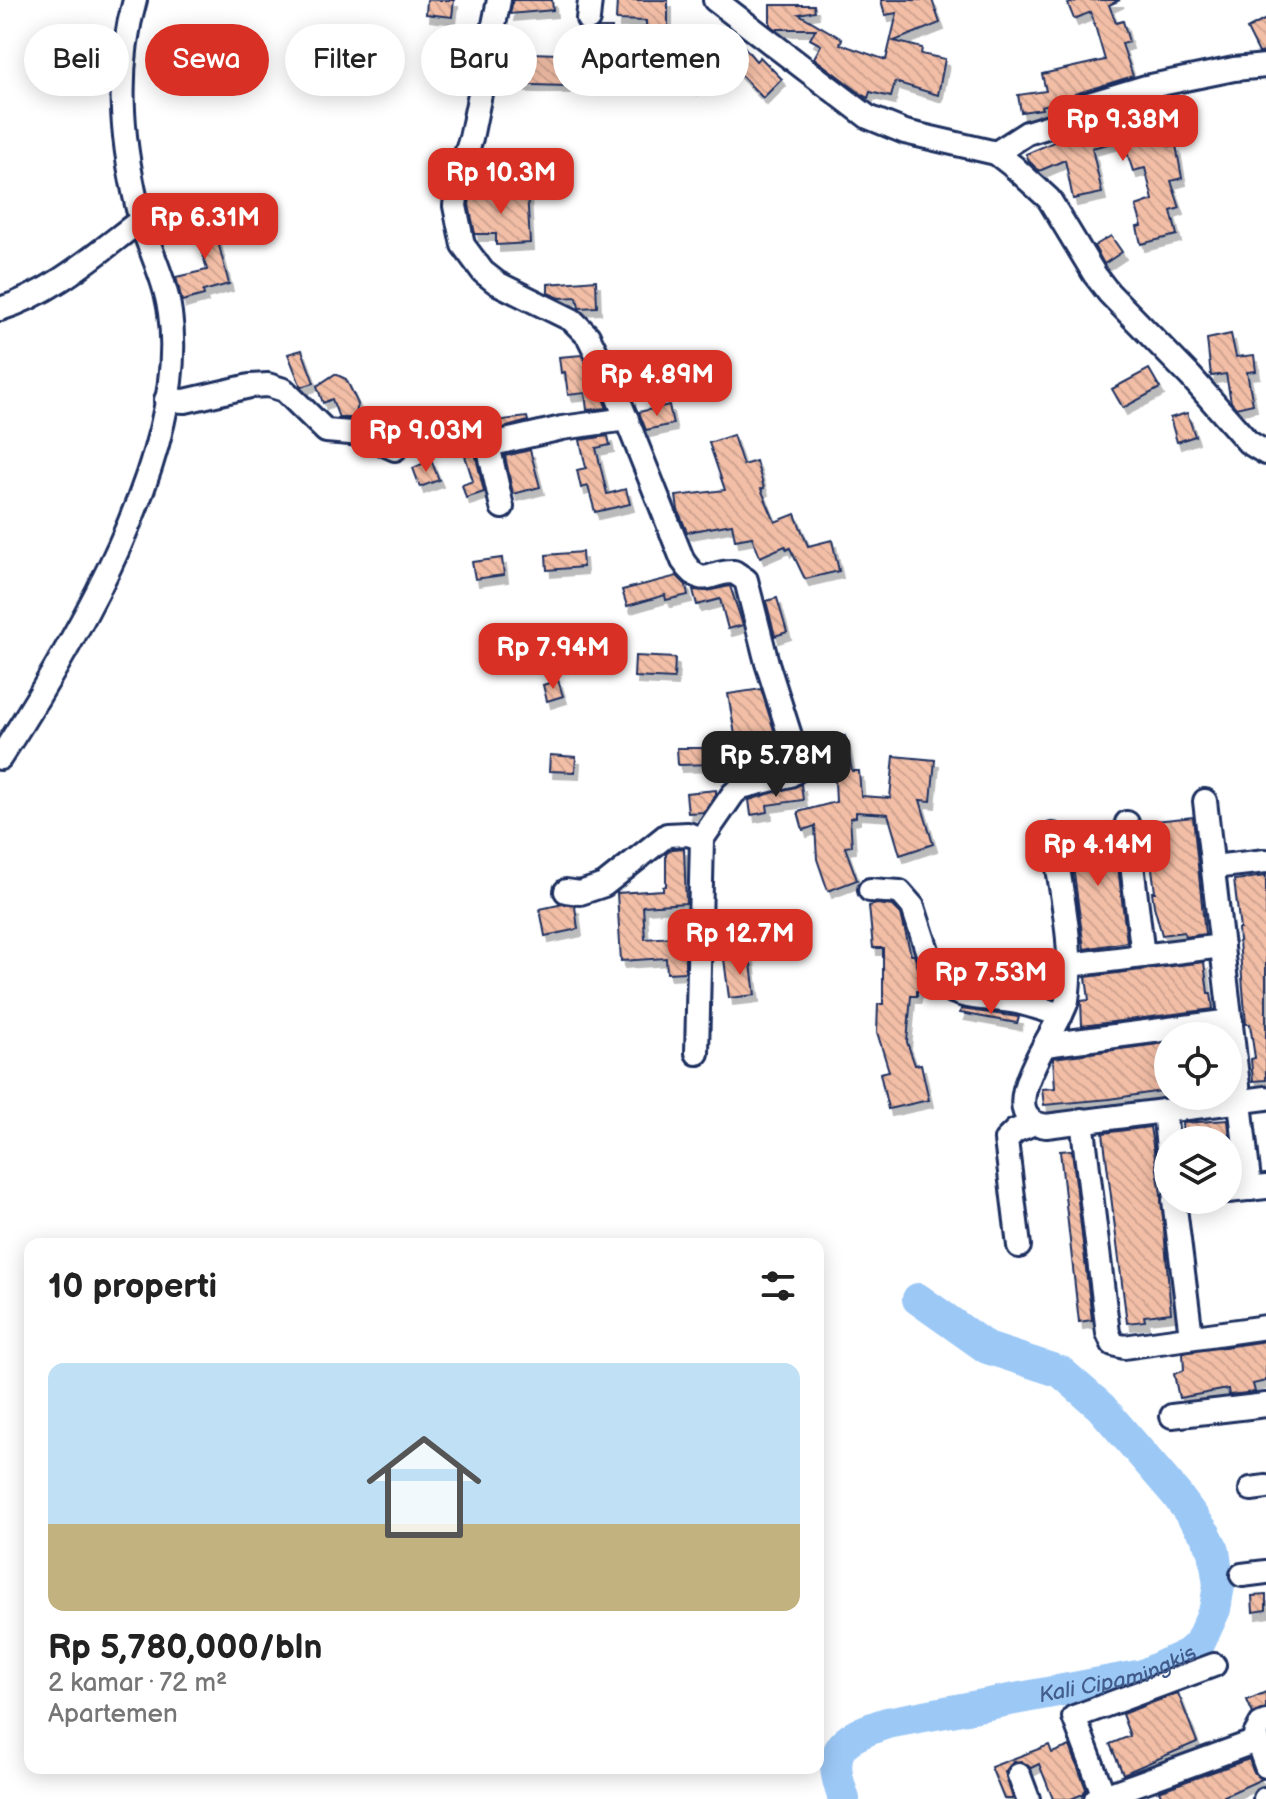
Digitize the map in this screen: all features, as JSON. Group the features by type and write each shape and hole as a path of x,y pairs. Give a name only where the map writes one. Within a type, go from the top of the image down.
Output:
{"street":[{"path":"0,758 88,614 137,501 172,369 170,308 141,220 125,140 122,105 124,51 135,0"},
{"path":"499,0 474,123 458,180 455,206 463,245 483,272 497,283 572,320 588,336 627,419 683,561 692,574 701,579 734,572 746,580 767,663 799,764 790,775 741,787 702,839 697,1053"},
{"path":"715,0 868,117 905,132 996,153 1049,199 1109,293 1191,377 1248,442 1266,453"},
{"path":"996,153 1027,133 1066,121 1079,107 1146,87 1234,69 1266,66"},
{"path":"0,309 24,302 67,275 141,220"},
{"path":"166,400 185,401 250,386 268,385 284,390 326,431 362,434 395,449"},
{"path":"502,507 488,445 562,428 627,419"},
{"path":"1045,1045 1231,1021 1205,801"},
{"path":"1127,823 1143,956"},
{"path":"566,891 580,893 604,885 667,835 688,834 702,839"},
{"path":"1034,1123 1026,1110 1024,1090 1030,1070 1067,1004 1070,965 1053,835"},
{"path":"1213,867 1266,861"},
{"path":"870,890 905,895 913,907 937,981 945,988 968,997 1017,1002 1061,1015"},
{"path":"1070,965 1222,946"},
{"path":"1242,1102 1266,1098"},
{"path":"1019,1246 1006,1140 1015,1131 1034,1123 1046,1126 1172,1110"},
{"path":"1241,1110 1248,1189"},
{"path":"1164,1111 1166,1126"},
{"path":"1082,1120 1113,1344 1124,1347 1266,1327"},
{"path":"1176,1214 1191,1336"},
{"path":"1172,1416 1266,1405"},
{"path":"1242,1575 1266,1572"},
{"path":"1214,1665 1074,1717 1100,1797 1261,1732 1266,1766"},
{"path":"1019,1775 1028,1799"}],"building":[{"path":"427,0 454,0 452,17 426,14"},
{"path":"513,0 552,0 553,10 510,14"},
{"path":"617,0 668,0 668,24 616,20"},
{"path":"881,0 932,0 940,23 894,41 922,48 921,54 945,59 938,95 895,82 891,97 870,92 868,98 814,58 821,45 810,39 816,29 776,29 770,25 770,5 814,5 815,11 799,14 842,39 840,44 886,60 897,13 885,15"},
{"path":"1079,0 1120,0 1109,5 1116,23 1123,21 1129,42 1122,44 1133,76 1041,106 1042,109 1021,112 1018,95 1046,91 1042,74 1105,60 1091,12 1074,19 1068,4"},
{"path":"1266,19 1266,52 1259,53 1247,29"},
{"path":"537,53 553,54 553,86 537,85"},
{"path":"749,53 756,61 760,57 782,79 763,98 749,84"},
{"path":"1149,101 1158,131 1165,129 1170,146 1176,145 1182,178 1171,181 1180,208 1171,211 1177,235 1141,244 1137,227 1142,226 1136,206 1153,200 1145,168 1133,171 1123,140 1092,148 1102,193 1073,199 1065,160 1039,171 1026,154 1093,125 1091,118"},
{"path":"486,190 486,193 527,191 530,243 496,245 496,234 475,234 469,205 471,191"},
{"path":"209,207 229,284 182,301 176,277 207,270 192,212"},
{"path":"1111,236 1122,252 1104,264 1094,246"},
{"path":"596,280 597,307 579,308 577,297 560,298 548,293 548,284"},
{"path":"1231,334 1236,357 1254,355 1256,371 1247,372 1253,404 1236,408 1231,402 1226,374 1211,376 1207,339"},
{"path":"302,350 314,383 301,387 288,354"},
{"path":"582,355 591,373 592,384 596,383 607,408 587,410 585,393 568,395 559,357"},
{"path":"1149,369 1160,388 1123,408 1112,389"},
{"path":"335,374 346,379 358,404 355,418 339,418 332,399 323,403 317,386"},
{"path":"669,405 673,424 646,430 639,412"},
{"path":"1187,413 1195,436 1177,442 1170,418"},
{"path":"527,417 528,421 478,435 474,448 484,492 466,498 462,485 473,481 460,440 451,442 448,427 479,420 479,423"},
{"path":"733,435 743,465 756,461 764,488 761,489 775,522 795,514 808,546 832,540 839,571 805,579 790,548 787,550 785,546 760,557 752,537 735,540 732,524 687,532 676,496 725,490 709,443"},
{"path":"608,436 610,445 596,448 607,494 626,489 630,504 595,512 588,486 581,488 577,470 586,468 580,440"},
{"path":"530,450 540,487 513,494 505,456"},
{"path":"431,460 439,480 420,487 413,468"},
{"path":"582,552 583,567 547,570 546,555"},
{"path":"502,558 504,575 475,579 472,562"},
{"path":"677,576 686,585 688,595 666,600 665,595 627,606 622,590"},
{"path":"730,586 743,625 728,629 720,599 697,605 693,590 707,591"},
{"path":"777,598 787,632 775,636 766,601"},
{"path":"561,634 561,639 586,634 589,651 548,655 546,636"},
{"path":"635,656 675,658 674,679 634,677"},
{"path":"558,680 563,696 547,701 543,685"},
{"path":"761,689 784,762 740,764 728,694"},
{"path":"845,736 852,771 859,771 861,796 890,798 894,756 935,760 931,801 920,800 933,844 900,855 888,814 856,812 856,817 850,818 852,846 845,847 857,880 828,891 817,859 815,826 803,830 798,812 836,802 834,761 812,765 807,743"},
{"path":"677,748 712,748 713,764 678,765"},
{"path":"550,755 576,757 575,772 549,771"},
{"path":"801,784 803,800 767,805 768,812 751,815 749,800"},
{"path":"716,790 704,812 688,813 686,793"},
{"path":"1193,817 1205,934 1185,937 1184,932 1162,935 1152,892 1155,892 1146,822"},
{"path":"1113,826 1127,942 1084,949 1069,835 1100,832 1099,828"},
{"path":"684,848 686,903 643,906 645,939 685,936 685,972 667,973 666,958 621,961 617,893 663,890 666,886 666,854 672,849"},
{"path":"1266,876 1266,1080 1253,1081 1251,1059 1255,1058 1250,1024 1246,1024 1234,880"},
{"path":"563,904 575,906 578,929 545,936 540,909"},
{"path":"869,906 893,906 901,914 911,955 914,955 925,990 911,996 907,1042 915,1065 921,1064 929,1100 888,1109 880,1073 889,1071 877,1032 878,1004 883,1004 883,948 873,948"},
{"path":"750,956 755,995 729,998 724,959"},
{"path":"1006,957 1010,978 991,980 988,959"},
{"path":"1204,962 1213,1009 1082,1026 1081,1001 1089,1000 1086,977"},
{"path":"961,1009 1019,1017 1017,1023 960,1013"},
{"path":"1154,1045 1154,1092 1044,1105 1042,1089 1055,1088 1053,1058"},
{"path":"1228,1120 1229,1126 1182,1126 1182,1123"},
{"path":"1150,1127 1154,1151 1154,1214 1163,1214 1171,1313 1144,1316 1145,1321 1127,1323 1103,1133"},
{"path":"1072,1150 1092,1320 1079,1322 1060,1151"},
{"path":"1266,1341 1266,1381 1253,1384 1255,1392 1229,1395 1228,1389 1179,1398 1174,1374 1184,1370 1183,1353"},
{"path":"1266,1595 1266,1610 1253,1612 1252,1596"},
{"path":"1266,1692 1266,1708 1253,1714 1247,1700"},
{"path":"1178,1693 1197,1742 1123,1774 1110,1744 1130,1736 1122,1714"},
{"path":"1049,1745 1052,1753 1070,1746 1086,1789 1083,1794 1071,1799 1053,1799 1039,1764 1031,1768 1021,1761 1013,1762 1005,1772 1013,1799 1004,1799 991,1767"},
{"path":"1249,1759 1253,1771 1262,1779 1224,1796 1225,1799 1163,1799 1159,1791"}],"waterway":[{"name":"Kali Cipamingkis","path":"844,1799 836,1768 837,1756 848,1740 858,1734 887,1723 1143,1675 1188,1654 1199,1644 1215,1609 1219,1585 1214,1551 1206,1535 1176,1494 1101,1407 1061,1372 987,1348 918,1299"}]}
